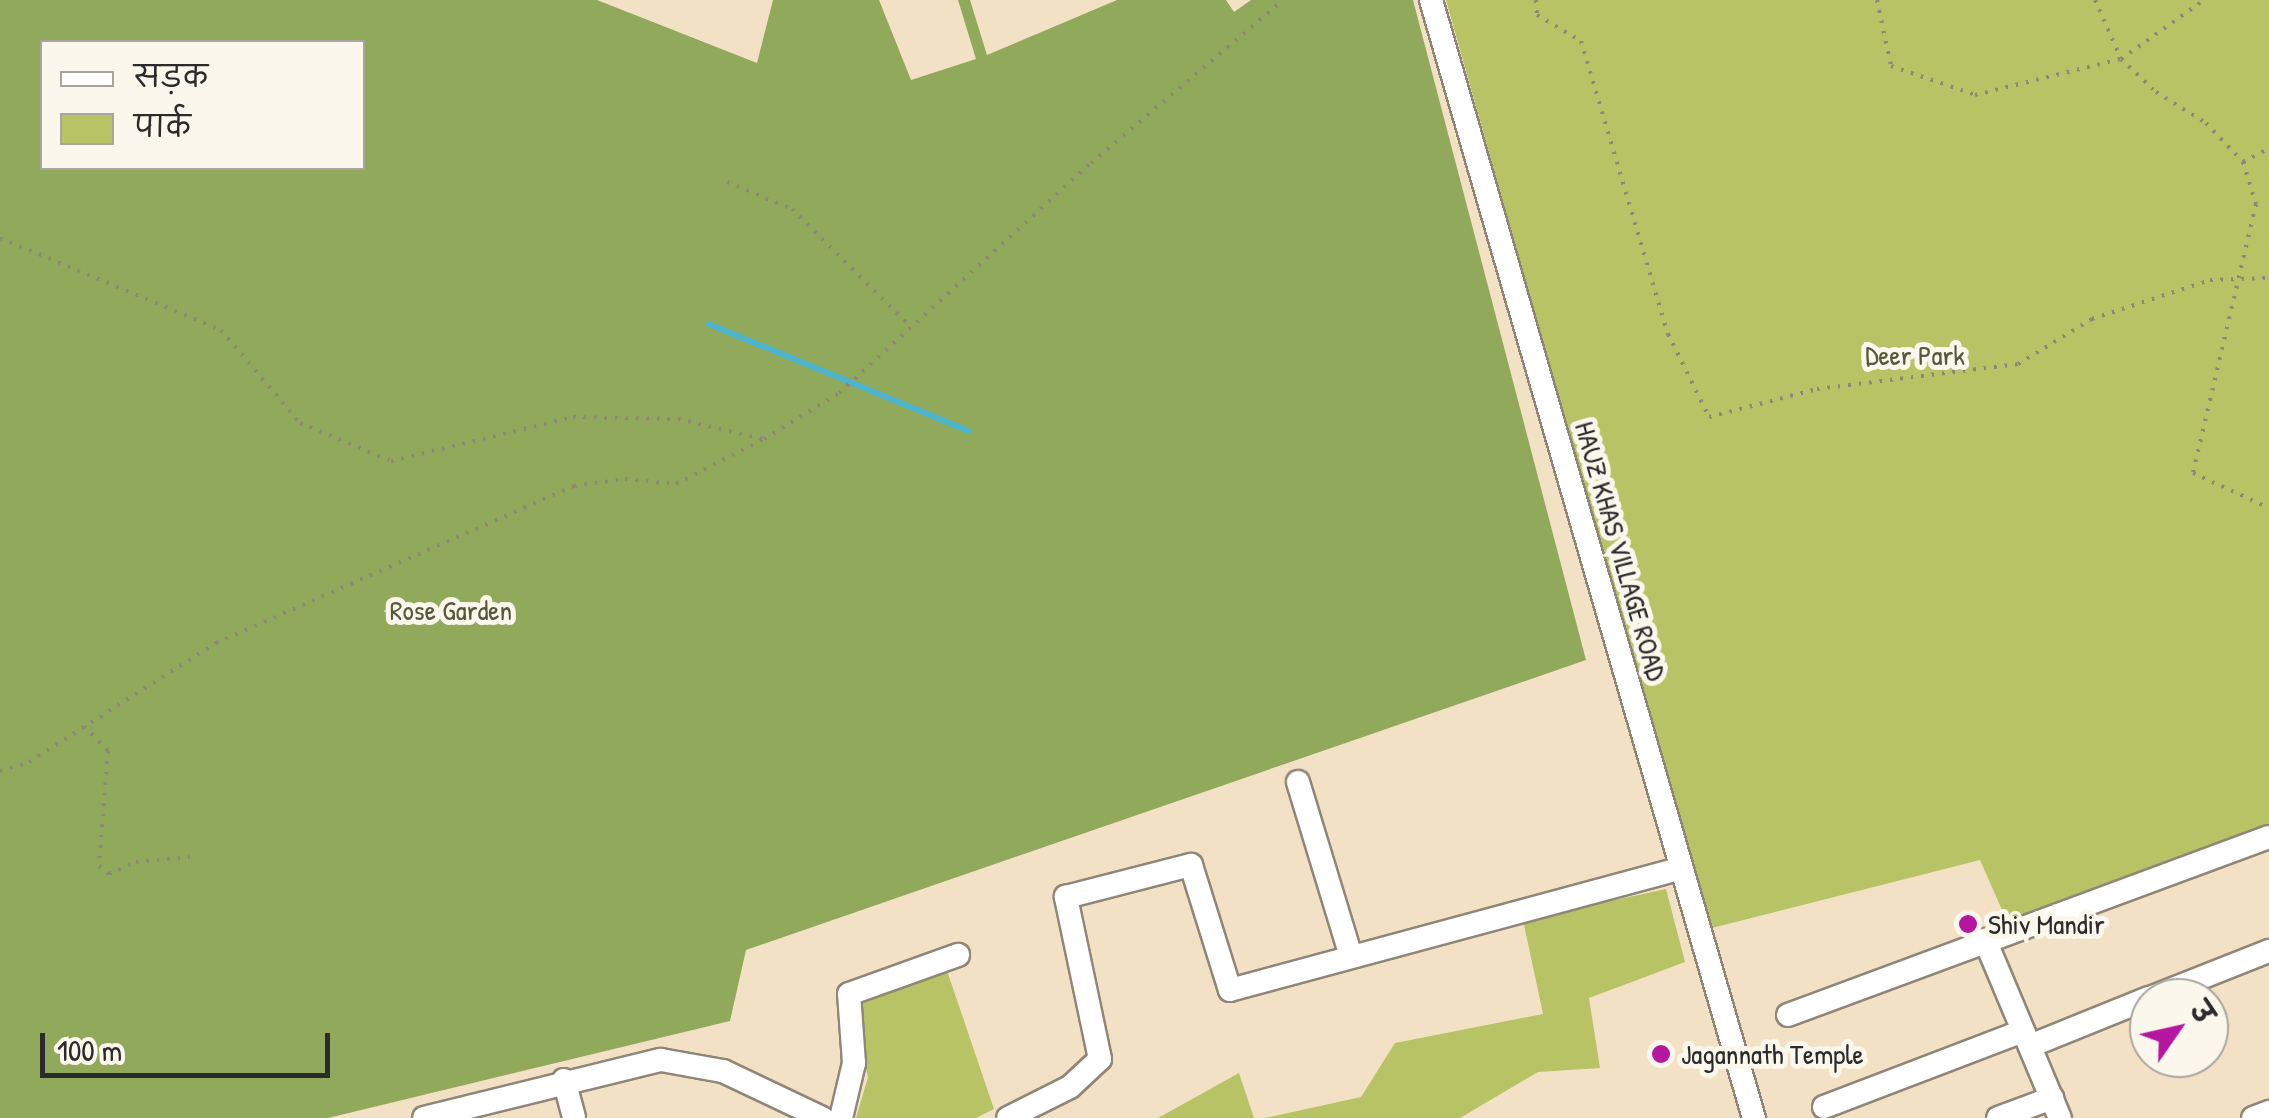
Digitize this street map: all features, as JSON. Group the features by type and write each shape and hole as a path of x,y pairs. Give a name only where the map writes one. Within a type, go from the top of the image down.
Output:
{"street":[{"name":"HAUZ KHAS VILLAGE ROAD","path":"1431,0 1754,1118"},
{"path":"1298,782 1352,956"},
{"path":"1788,1015 2269,837"},
{"path":"1008,1118 1070,1086 1100,1060 1066,897 1191,866 1230,990 1680,869"},
{"path":"1985,940 2056,1108 1998,1118"},
{"path":"2201,978 2269,951"},
{"path":"841,1118 854,1063 849,994 958,955"},
{"path":"1824,1107 2129,1005"},
{"path":"424,1118 564,1080 661,1060 700,1065 822,1118"},
{"path":"564,1080 574,1118"},
{"path":"2253,1118 2269,1112"}],"path":[{"path":"0,771 29,762 216,643 574,486 625,479 676,484 764,439 839,394 909,325 1283,0"},
{"path":"1536,0 1537,15 1581,41 1668,334 1709,418 1817,389 2018,364 2092,319 2240,277 2269,278"},
{"path":"1877,0 1891,66 1975,95 2121,59 2204,0"},
{"path":"2095,0 2121,59 2156,92 2206,123 2243,162 2256,204 2193,474 2269,508"},
{"path":"2243,162 2269,148"},
{"path":"727,182 792,209 909,325"},
{"path":"0,238 221,330 300,422 392,461 572,417 678,419 764,439"},
{"path":"84,726 108,751 99,866 109,874 136,862 190,857"}],"green space":[{"name":"Rose Garden","path":"0,0 597,0 757,63 773,0 879,0 911,80 976,59 958,0 970,0 987,55 1117,0 1226,0 1234,12 1251,0 1413,0 1586,660 746,950 730,1021 328,1118 0,1118"},
{"name":"Deer Park","path":"1446,0 2269,0 2269,829 2010,928 1980,860 1708,929"},
{"path":"1666,889 1685,962 1589,998 1600,1068 1538,1072 1460,1118 1265,1118 1361,1097 1395,1043 1543,1014 1523,920"},
{"path":"941,953 994,1109 976,1118 856,1118 868,1077 847,989"},
{"path":"1239,1073 1254,1118 1158,1118"}],"waterway":[{"path":"709,324 969,431"}],"place":[{"name":"Shiv Mandir","path":"1968,924"},
{"name":"Jagannath Temple","path":"1661,1054"}]}
